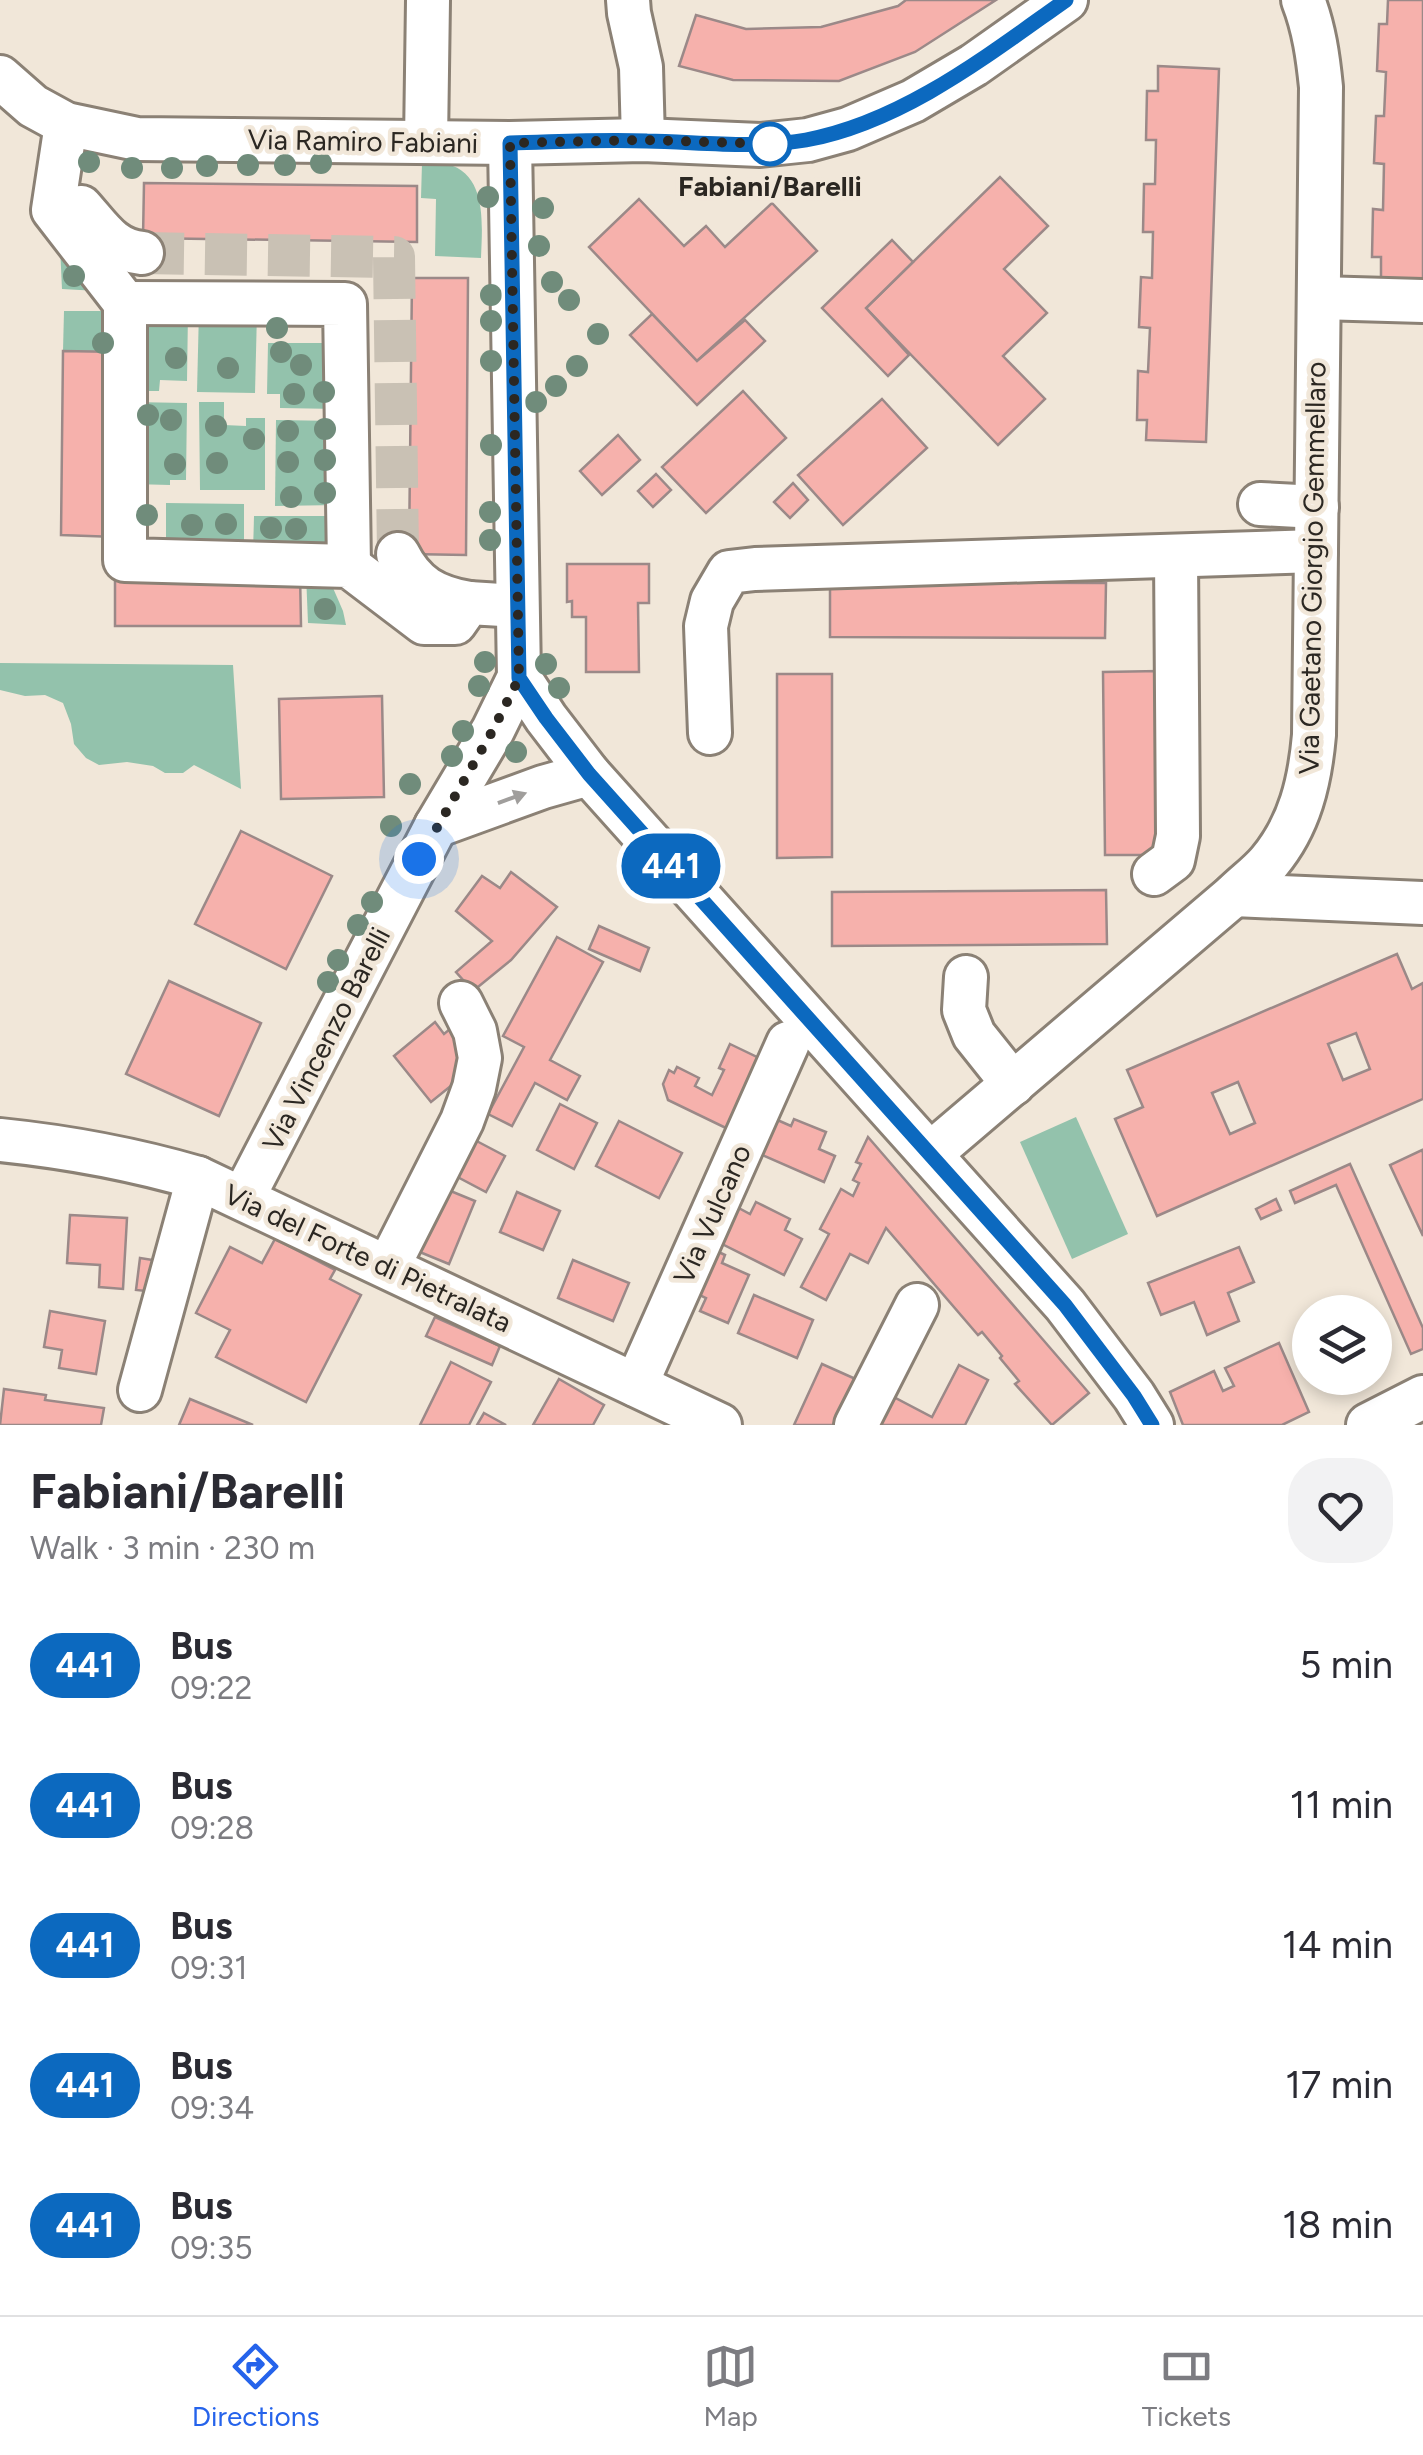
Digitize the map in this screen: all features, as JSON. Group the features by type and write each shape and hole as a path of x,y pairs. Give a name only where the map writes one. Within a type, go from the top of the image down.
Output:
{"street":[{"path":"426,142 428,0"},
{"path":"628,0 642,67 643,140"},
{"name":"Via Ramiro Fabiani","path":"0,77 33,106 66,124 137,139 510,143 643,140 760,145 808,140 848,129 913,101 974,65 1066,0"},
{"name":"Via Gaetano Giorgio Gemmellaro","path":"930,1154 1270,861 1292,827 1304,798 1314,735 1321,87 1318,52 1303,0"},
{"path":"66,124 54,210 125,303 125,560 349,566 424,622 454,623 469,604"},
{"name":"Via Vincenzo Barelli","path":"243,1198 436,826 519,678 510,143"},
{"path":"58,180 113,243 127,252 142,254"},
{"path":"1319,298 1423,301"},
{"path":"125,303 345,304 349,566"},
{"path":"1260,504 1317,507"},
{"path":"710,733 706,626 712,601 729,572 1316,550"},
{"path":"398,554 418,581 436,595 469,604 517,606"},
{"path":"1154,874 1172,860 1178,836 1176,556"},
{"path":"519,678 589,774 1065,1305 1152,1425"},
{"path":"436,826 589,774"},
{"path":"1234,895 1423,903"},
{"path":"966,977 964,1010 974,1035 1013,1084"},
{"path":"388,1266 462,1121 474,1088 480,1058 475,1031 461,1002"},
{"name":"Via Vulcano","path":"636,1385 788,1044"},
{"name":"Via del Forte di Pietralata","path":"0,1140 116,1156 198,1178 720,1425"},
{"path":"140,1390 198,1178"},
{"path":"856,1425 918,1305"},
{"path":"1368,1425 1423,1397"}],"green space":[{"path":"422,163 447,164 470,179 480,203 481,258 435,256 436,199 421,198"},
{"path":"60,246 98,291 62,289"},
{"path":"199,310 257,312 255,393 197,392"},
{"path":"64,311 107,311 119,352 63,351"},
{"path":"188,311 187,381 160,380 159,391 133,391 135,321"},
{"path":"268,343 338,343 338,409 280,408 280,394 267,394"},
{"path":"132,402 187,403 186,480 170,480 170,485 132,484"},
{"path":"199,402 224,402 224,425 246,426 246,418 265,418 265,490 200,490"},
{"path":"276,420 338,421 338,505 275,506"},
{"path":"166,503 244,504 244,552 166,552"},
{"path":"254,516 340,516 331,547 253,553"},
{"path":"306,574 330,581 346,625 308,623"},
{"path":"0,663 233,665 241,789 194,765 183,773 165,773 153,766 127,762 99,765 86,758 74,744 63,703 45,695 25,696 0,690"},
{"path":"1076,1117 1128,1234 1072,1259 1020,1142"}],"building":[{"path":"906,0 996,0 915,52 839,81 733,80 679,66 696,15 746,29 821,27 898,6"},
{"path":"1388,0 1423,0 1423,280 1381,279 1381,257 1372,257 1373,209 1383,210 1384,164 1374,163 1376,116 1384,116 1386,72 1377,71 1379,24 1387,24"},
{"path":"1158,66 1219,69 1206,442 1146,440 1147,420 1137,420 1138,371 1148,372 1150,328 1139,327 1141,277 1152,278 1153,232 1143,232 1144,184 1155,184 1156,140 1146,140 1147,91 1158,91"},
{"path":"1000,177 1048,226 1004,269 1047,313 1003,356 1045,399 998,445 866,308"},
{"path":"144,183 417,186 417,242 143,238"},
{"path":"639,199 684,246 706,226 725,247 772,203 817,251 697,361 589,247"},
{"path":"892,240 913,262 866,308 909,355 888,376 822,308"},
{"path":"412,278 468,278 466,555 409,554"},
{"path":"652,314 697,361 745,320 765,341 697,405 630,335"},
{"path":"63,351 119,352 116,537 61,535"},
{"path":"743,391 786,438 706,513 662,467"},
{"path":"882,399 927,448 843,525 798,475"},
{"path":"618,435 640,460 602,495 580,471"},
{"path":"656,474 671,490 653,507 638,491"},
{"path":"793,483 808,500 790,518 774,502"},
{"path":"567,564 649,564 649,603 638,603 639,672 586,672 586,617 572,617 572,601 567,602"},
{"path":"115,573 300,573 301,626 115,626"},
{"path":"830,582 1106,583 1105,638 830,637"},
{"path":"1159,671 1161,855 1105,855 1103,672"},
{"path":"777,674 832,674 832,857 777,858"},
{"path":"382,696 384,797 281,799 279,699"},
{"path":"241,831 332,876 286,969 195,924"},
{"path":"511,872 557,907 511,960 473,991 456,972 492,941 456,911 482,876 500,888"},
{"path":"1106,890 1107,944 832,946 832,892"},
{"path":"599,926 649,948 640,971 589,949"},
{"path":"557,937 603,962 550,1060 580,1076 567,1100 535,1083 512,1126 488,1114 524,1047 503,1036"},
{"path":"1397,954 1412,989 1423,983 1423,1099 1157,1216 1115,1119 1143,1107 1127,1070","holes":["1356,1033 1370,1069 1343,1080 1328,1044","1238,1082 1255,1123 1230,1134 1212,1093"]},
{"path":"169,981 261,1023 219,1116 126,1074"},
{"path":"435,1022 444,1034 450,1029 470,1054 473,1068 431,1102 394,1056"},
{"path":"730,1044 763,1060 730,1130 668,1100 663,1084 669,1070 674,1073 677,1067 699,1078 695,1086 712,1095"},
{"path":"560,1104 597,1123 574,1169 537,1150"},
{"path":"766,1115 791,1126 794,1119 826,1132 819,1149 835,1156 824,1182 762,1155"},
{"path":"619,1121 682,1153 659,1198 596,1166"},
{"path":"469,1137 505,1156 486,1192 450,1173"},
{"path":"868,1137 1089,1393 1052,1425 1015,1384 1019,1381 982,1332 978,1335 886,1228 868,1263 850,1254 826,1300 801,1287 829,1234 820,1229 841,1189 853,1196 859,1183 853,1180 861,1164 856,1162"},
{"path":"1422,1150 1423,1153 1423,1236 1390,1165"},
{"path":"1350,1164 1423,1328 1423,1349 1411,1354 1392,1311 1392,1295 1385,1295 1336,1185 1295,1203 1290,1191"},
{"path":"436,1185 475,1201 449,1264 410,1248"},
{"path":"517,1192 560,1211 543,1250 500,1232"},
{"path":"1276,1199 1281,1210 1261,1219 1256,1209"},
{"path":"756,1202 790,1219 785,1230 802,1239 784,1275 716,1241 733,1205 750,1214"},
{"path":"70,1215 127,1218 123,1289 99,1287 100,1265 67,1263"},
{"path":"275,1239 335,1270 330,1279 361,1295 306,1402 216,1357 230,1330 196,1313 230,1247 262,1263"},
{"path":"708,1247 725,1255 722,1263 749,1275 728,1323 700,1311 706,1298 689,1290"},
{"path":"1239,1247 1254,1282 1228,1293 1239,1321 1207,1335 1194,1302 1161,1315 1148,1283"},
{"path":"140,1258 159,1261 155,1292 136,1290"},
{"path":"573,1260 629,1283 613,1321 558,1298"},
{"path":"754,1295 813,1320 797,1358 738,1333"},
{"path":"50,1311 105,1321 96,1374 59,1368 62,1350 44,1347"},
{"path":"435,1317 500,1346 492,1365 426,1336"},
{"path":"1279,1343 1292,1373 1292,1395 1302,1395 1309,1412 1282,1425 1183,1425 1170,1392 1214,1371 1223,1391 1234,1386 1225,1368"},
{"path":"451,1362 491,1382 469,1425 420,1425"},
{"path":"822,1364 860,1381 840,1425 794,1425"},
{"path":"959,1365 988,1380 965,1425 867,1425 884,1392 932,1417"},
{"path":"559,1379 604,1405 593,1425 533,1425"},
{"path":"4,1389 46,1395 45,1400 104,1408 101,1425 0,1425"},
{"path":"190,1399 253,1425 179,1425"},
{"path":"484,1413 506,1425 477,1425"}],"tunnel":[{"path":"142,253 394,257 398,554"}],"bus line":[{"name":"441","path":"1066,0 974,65 913,101 848,129 808,140 760,145 643,140 510,143 519,678 589,774 1065,1305 1152,1425"}],"place":[{"name":"Fabiani/Barelli","path":"770,144"}],"route":[{"path":"419,859 519,678 510,143 643,140 770,144"}]}
